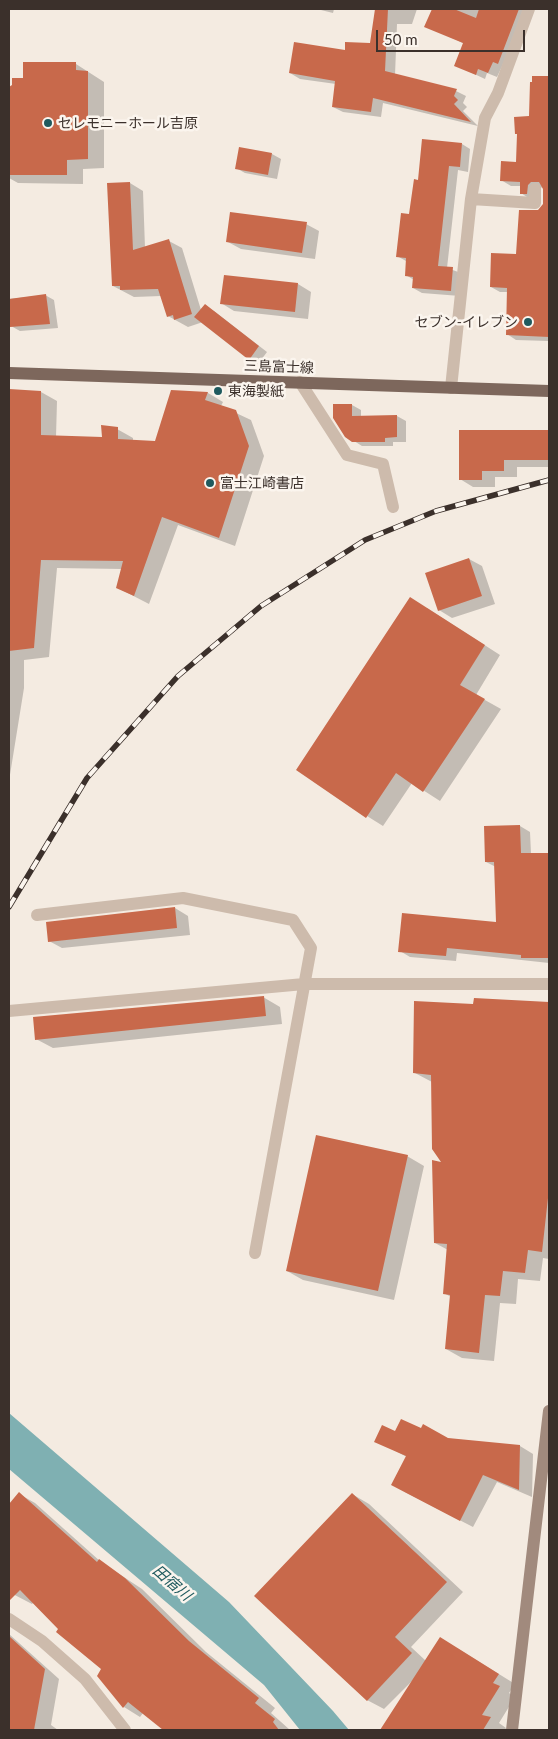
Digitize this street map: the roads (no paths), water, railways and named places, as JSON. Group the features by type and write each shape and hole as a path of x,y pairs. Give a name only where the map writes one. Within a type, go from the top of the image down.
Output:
{"main road":[{"name":"三島富士線","path":"9,373 549,391"}],"street":[{"path":"451,388 471,199 485,118 498,93 529,9"},
{"path":"471,199 535,203 535,190"},
{"path":"300,382 347,455 383,464 392,508"},
{"path":"37,915 183,898 294,920 310,948 255,1254"},
{"path":"9,1011 304,984 549,984"},
{"path":"512,1730 549,1411"},
{"path":"9,1619 42,1641 85,1679 125,1730"}],"water":[{"name":"田宿川","path":"9,1413 229,1602 349,1730 300,1730 264,1685 9,1469"}],"railway":[{"path":"9,907 87,778 178,676 261,606 365,540 436,511 549,480"}],"place":[{"name":"セレモニーホール吉原","path":"48,123"},
{"name":"セブン-イレブン","path":"528,322"},
{"name":"東海製紙","path":"218,391"},
{"name":"富士江崎書店","path":"210,483"}]}
